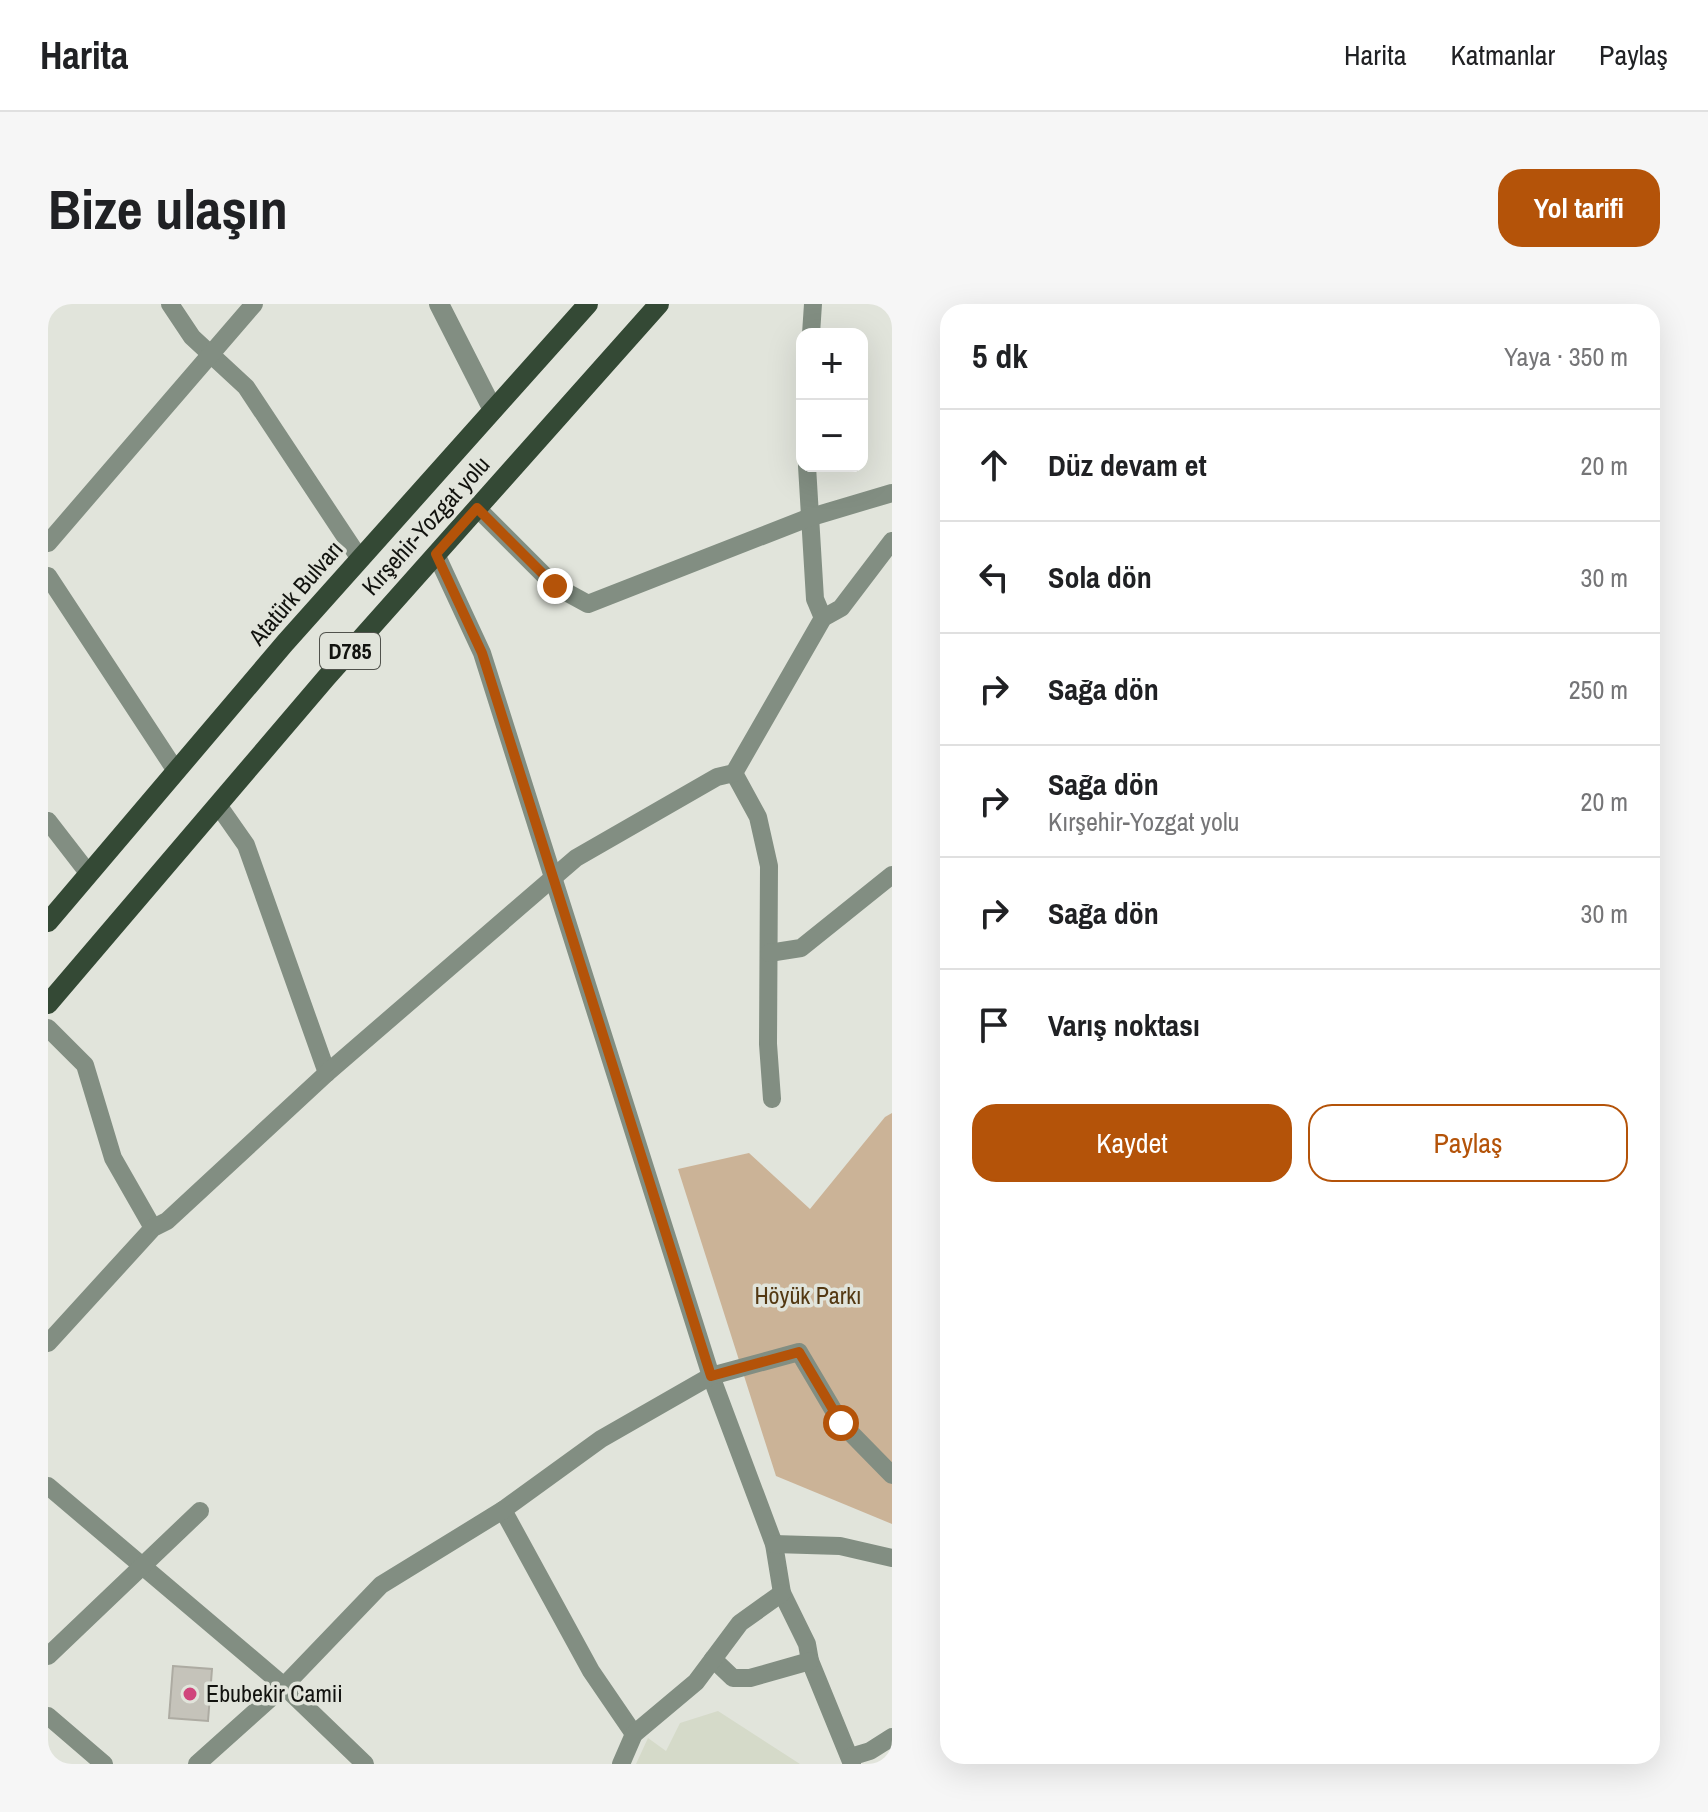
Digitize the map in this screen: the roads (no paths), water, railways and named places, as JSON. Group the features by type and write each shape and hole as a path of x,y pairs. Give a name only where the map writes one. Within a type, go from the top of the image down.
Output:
{"main road":[{"name":"Atatürk Bulvarı","path":"48,922 360,559 588,304"},
{"name":"Kırşehir-Yozgat yolu","path":"48,1004 436,554 659,304"}],"street":[{"path":"170,304 192,337 246,387 360,559"},
{"path":"48,543 254,304"},
{"path":"439,304 493,410"},
{"path":"811,328 813,304"},
{"path":"807,472 815,599 823,618"},
{"path":"477,508 555,586 588,604 808,518 892,493"},
{"path":"48,1343 153,1228 167,1221 327,1073 576,858 717,777 734,773 823,618 841,608 892,541"},
{"path":"436,554 482,653 711,1376 774,1544 782,1593 807,1644 810,1661 851,1761 892,1737"},
{"path":"48,576 176,771"},
{"path":"734,773 758,817 769,866 768,1044 772,1099"},
{"path":"218,805 246,845 327,1073"},
{"path":"48,821 89,874"},
{"path":"769,953 801,948 892,875"},
{"path":"48,1028 85,1065 113,1158 153,1228"},
{"path":"197,1764 284,1686 381,1585 503,1510 601,1439 711,1376 799,1352 841,1423 892,1475"},
{"path":"48,1486 284,1686 365,1764"},
{"path":"503,1510 591,1671 634,1734"},
{"path":"48,1656 200,1511"},
{"path":"774,1544 840,1546 892,1558"},
{"path":"621,1764 634,1734 696,1682 740,1623 782,1593"},
{"path":"713,1659 733,1678 750,1678 810,1661"},
{"path":"48,1716 104,1764"}],"place":[{"name":"Ebubekir Camii","path":"190,1694"}],"park label":[{"name":"Höyük Parkı","path":"808,1296"}]}
